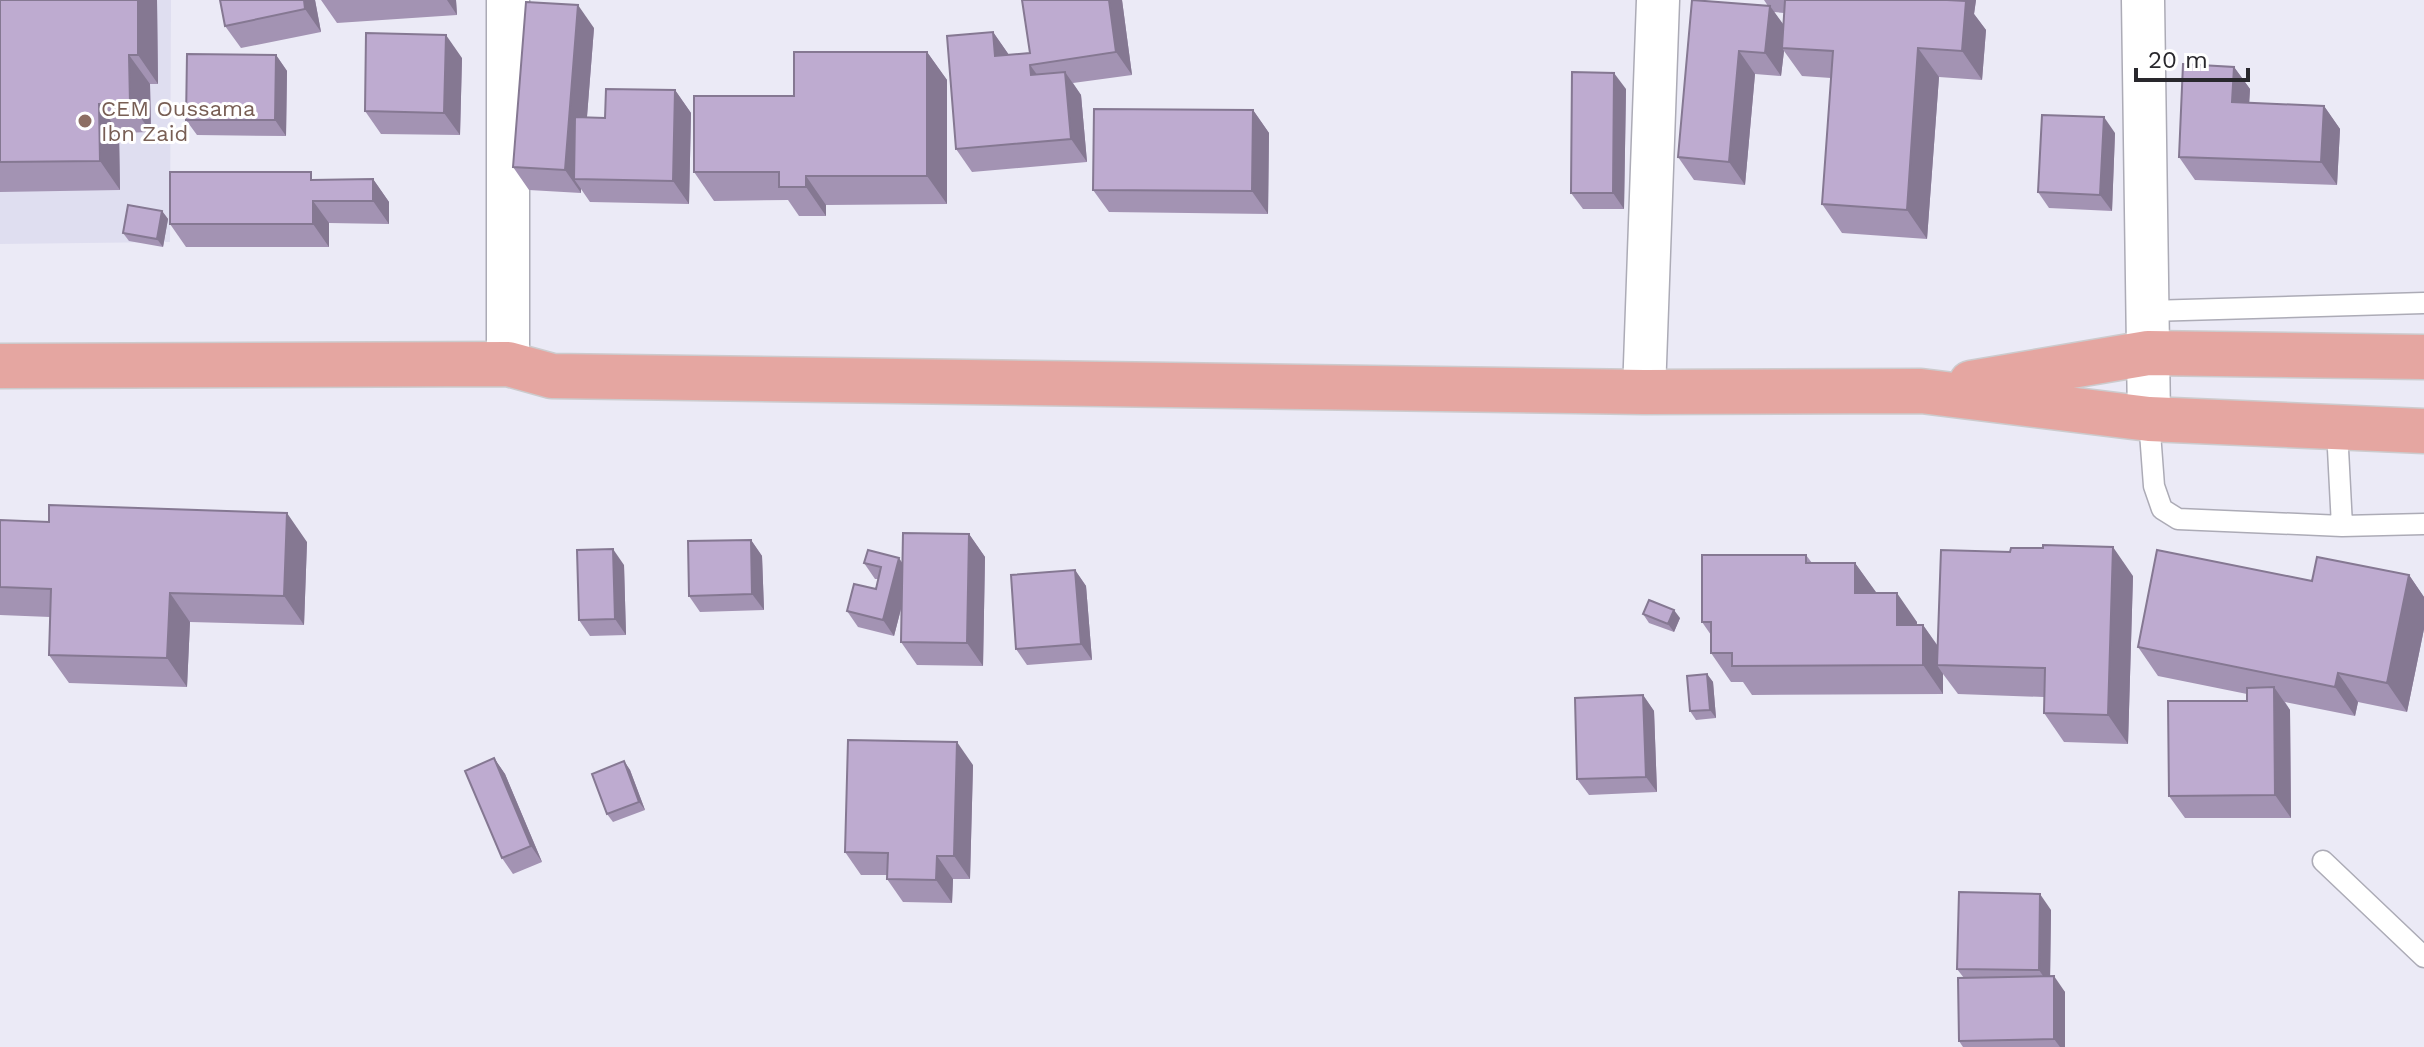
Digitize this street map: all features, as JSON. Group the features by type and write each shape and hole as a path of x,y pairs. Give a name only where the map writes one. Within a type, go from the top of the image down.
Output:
{"main road":[{"path":"1921,391 2148,353 2424,357"},
{"path":"0,366 508,364 552,376 1644,392 1921,391 2149,419 2337,430 2424,431"}],"street":[{"path":"508,0 508,364"},
{"path":"1644,392 1658,0"},
{"path":"2143,0 2149,419"}],"lane":[{"path":"2149,311 2424,303"},
{"path":"2149,419 2154,486 2162,509 2178,519 2342,526 2424,524"},
{"path":"2337,430 2342,526"},
{"path":"2323,861 2424,957"}],"shaded area":[{"name":"CEM Oussama Ibn Zaid","path":"0,0 171,0 170,242 0,244"}],"building":[{"path":"0,0 138,0 138,55 129,55 130,103 99,104 100,161 0,162"},
{"path":"220,0 304,0 305,9 225,26"},
{"path":"1022,0 1109,0 1116,52 1030,65 1031,75 1065,72 1071,139 956,149 947,36 993,32 995,56 1030,53"},
{"path":"1692,0 1770,6 1765,53 1739,51 1729,162 1678,157"},
{"path":"1785,0 1966,1 1962,51 1918,48 1907,210 1822,204 1833,51 1782,48"},
{"path":"526,2 578,5 565,170 513,167"},
{"path":"366,33 446,35 444,113 365,111"},
{"path":"794,52 927,52 927,176 806,176 806,187 779,187 779,172 694,172 694,96 794,96"},
{"path":"187,54 276,55 275,120 186,120"},
{"path":"2183,64 2234,67 2232,102 2324,106 2321,162 2179,157"},
{"path":"1572,72 1614,73 1613,193 1571,193"},
{"path":"606,89 675,90 673,181 574,179 575,117 605,118"},
{"path":"1094,109 1253,110 1252,191 1093,190"},
{"path":"2042,115 2104,117 2100,195 2038,192"},
{"path":"170,172 311,172 311,180 373,179 373,201 313,201 313,224 170,224"},
{"path":"128,205 162,211 157,239 123,233"},
{"path":"49,505 287,513 284,596 170,593 167,658 49,655 51,589 0,587 0,520 49,522"},
{"path":"903,533 969,534 967,643 901,642"},
{"path":"751,540 752,594 689,596 688,541"},
{"path":"2043,545 2113,547 2108,715 2044,713 2045,668 1937,665 1941,550 2010,552 2011,548 2043,548"},
{"path":"613,549 615,619 579,620 577,550"},
{"path":"868,550 899,558 883,620 847,611 854,584 876,589 881,567 864,563"},
{"path":"2157,550 2312,581 2317,557 2409,575 2387,683 2338,673 2335,687 2138,647"},
{"path":"1702,555 1806,555 1806,563 1855,563 1855,593 1897,593 1897,625 1923,625 1923,665 1732,666 1732,653 1711,653 1711,622 1702,622"},
{"path":"1075,570 1081,644 1016,649 1011,575"},
{"path":"1649,600 1674,610 1668,624 1643,614"},
{"path":"1707,674 1710,710 1690,711 1687,676"},
{"path":"2274,687 2275,795 2169,796 2168,701 2247,701 2247,688"},
{"path":"1643,695 1646,777 1577,779 1575,698"},
{"path":"848,740 957,742 954,856 937,856 936,880 887,879 888,853 845,852"},
{"path":"494,758 531,846 502,858 465,771"},
{"path":"624,761 639,802 607,814 592,774"},
{"path":"1959,892 2040,894 2039,970 1957,969"},
{"path":"2054,976 2054,1039 1959,1041 1958,978"}],"place":[{"name":"CEM Oussama Ibn Zaid","path":"85,121"}]}
